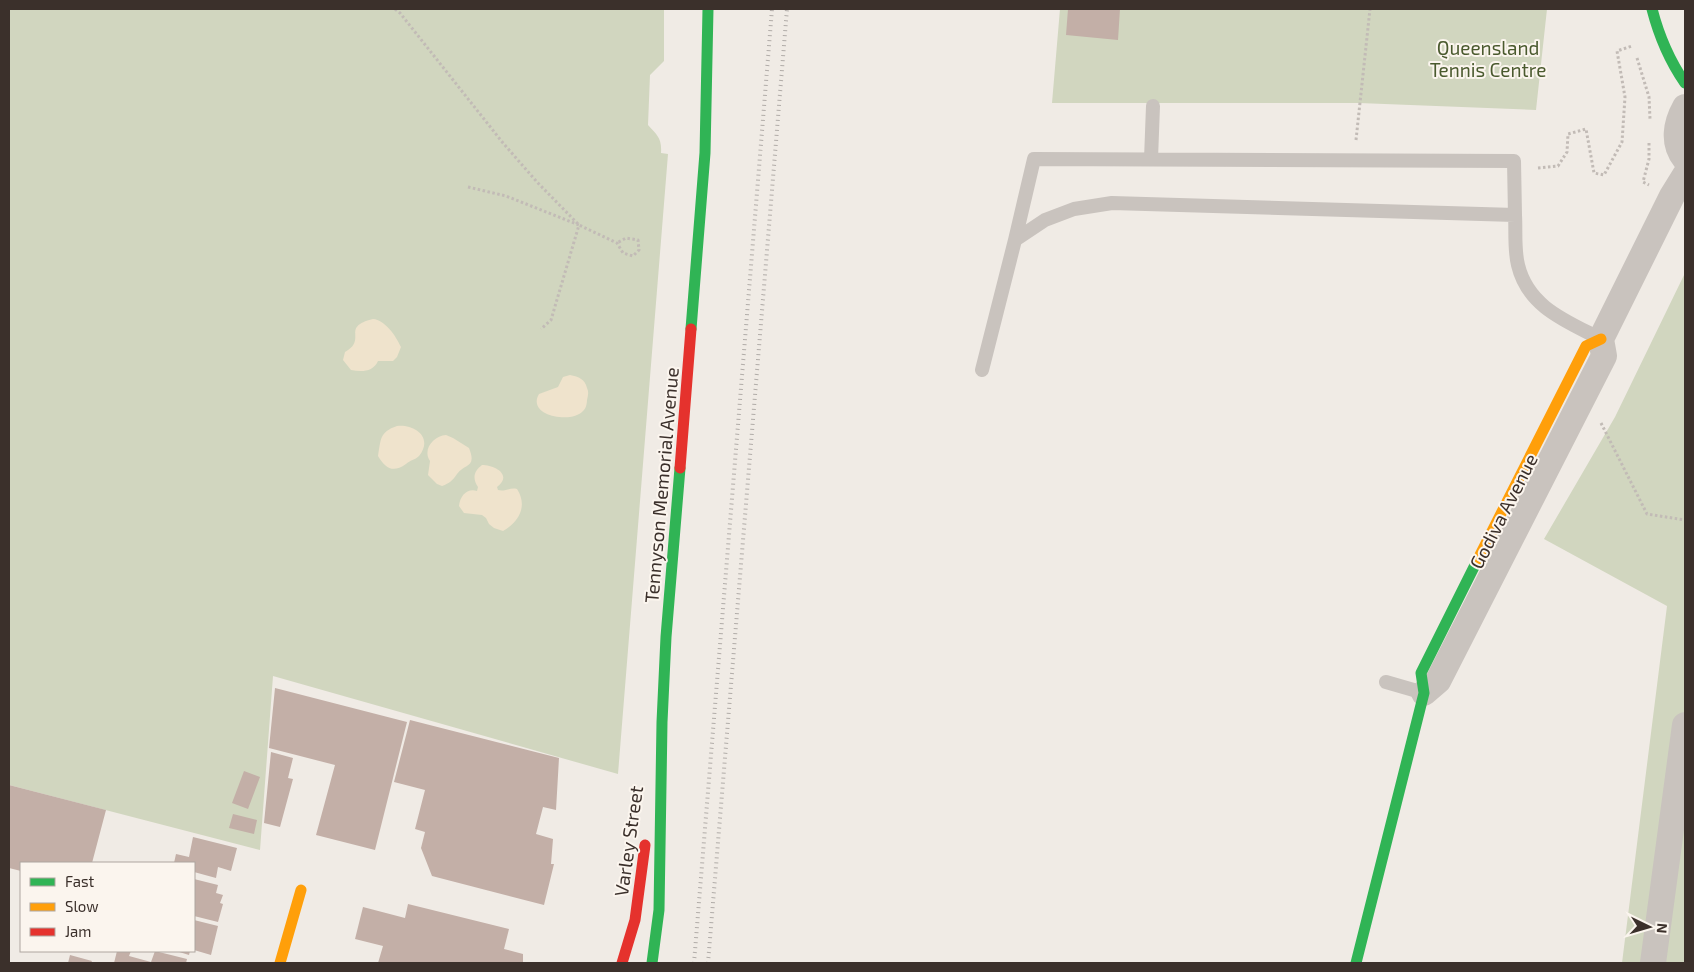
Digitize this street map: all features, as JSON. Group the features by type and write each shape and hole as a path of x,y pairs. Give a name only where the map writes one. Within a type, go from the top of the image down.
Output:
{"main road":[{"name":"Tennyson Memorial Avenue","path":"652,963 659,910 662,722 667,627 705,153 708,9"},
{"path":"1652,9 1656,27 1668,56 1685,83"},
{"name":"Godiva Avenue","path":"1356,963 1424,693"},
{"name":"Varley Street","path":"622,963 635,917 662,722"},
{"path":"280,963 301,890"},
{"path":"659,910 660,963"}],"street":[{"path":"1685,107 1679,118 1676,130 1678,144 1685,159"},
{"name":"Godiva Avenue","path":"1424,693 1438,681 1600,364 1604,356 1601,339 1679,186"},
{"path":"1653,963 1685,725"}],"lane":[{"path":"1150,160 1152,106"},
{"path":"982,370 1034,159 1514,161 1518,264 1526,287 1539,303 1557,316 1601,339"},
{"path":"1015,240 1045,220 1074,209 1112,203 1515,215"},
{"path":"1386,682 1424,693"}],"path":[{"path":"395,9 537,182 579,225"},
{"path":"1356,146 1370,9"},
{"path":"1630,37 1644,74 1650,97 1650,122"},
{"path":"1538,168 1558,166 1567,152 1568,134 1586,129 1594,173 1604,175 1622,142 1625,97 1617,51 1632,46"},
{"path":"1649,138 1649,159 1643,182 1679,186"},
{"path":"468,188 506,196 579,225 617,243 623,253 633,256 639,250 638,240 626,238 617,243"},
{"path":"541,329 551,320 579,225"},
{"path":"1598,418 1647,514 1685,520"}],"green space":[{"path":"9,9 664,9 664,61 650,75 648,125 660,140 661,153 668,154 618,774 273,676 260,850 9,785"},
{"name":"Queensland Tennis Centre","path":"1060,9 1547,9 1536,110 1359,103 1052,103"},
{"path":"1685,273 1685,963 1622,963 1667,606 1544,539 1615,417"}],"sand":[{"path":"373,319 386,325 396,338 401,347 397,357 393,361 378,361 376,365 367,370 351,370 343,360 345,352 354,342 358,326 363,322"},
{"path":"570,375 585,382 588,394 585,409 577,415 561,417 552,416 539,408 537,402 539,394 558,387 563,377"},
{"path":"397,426 410,427 420,433 424,443 419,456 394,469 387,467 378,456 382,437 391,428"},
{"path":"446,435 469,448 472,459 451,482 442,486 437,484 428,475 430,461 427,452 428,448 437,438"},
{"path":"482,465 497,469 503,475 501,483 497,487 498,490 517,489 522,501 522,507 517,518 503,531 494,528 482,515 464,513 459,506 461,499 467,492 477,491 475,475"}],"building":[{"path":"1068,9 1120,9 1118,40 1066,35"},
{"path":"275,688 407,722 375,850 316,835 335,765 269,748"},
{"path":"410,720 559,758 556,810 543,807 536,834 553,839 551,864 554,864 544,905 432,876 421,848 425,832 415,829 425,790 394,782"},
{"path":"271,752 293,758 288,778 293,779 280,827 264,823"},
{"path":"244,771 260,777 248,809 232,803"},
{"path":"9,785 106,810 92,862 20,862 20,871 9,868"},
{"path":"233,814 257,820 254,834 229,828"},
{"path":"193,837 237,848 231,871 218,867 216,878 195,872 195,862 174,862 176,854 189,857"},
{"path":"195,879 218,885 216,893 223,895 220,903 223,904 218,922 195,916"},
{"path":"408,904 509,929 504,949 523,954 523,963 378,963 383,946 355,939 363,907 405,918"},
{"path":"195,920 218,926 211,955 195,950"},
{"path":"117,952 131,952 129,956 151,962 155,952 187,959 186,963 114,963"},
{"path":"179,952 190,952 189,955"},
{"path":"70,955 92,961 91,963 68,963"}],"railway":[{"path":"694,963 772,9"},
{"path":"708,963 787,9"}],"traffic: fast":[{"path":"691,329 705,153 708,9"},
{"path":"1652,9 1665,48 1685,83"},
{"path":"652,963 659,910 662,722 666,637 680,468"},
{"path":"1356,963 1424,693 1421,673 1478,559"}],"traffic: slow":[{"path":"1478,559 1586,346 1601,339"},
{"path":"280,963 301,890"}],"traffic: jam":[{"path":"680,468 691,329"},
{"path":"622,963 635,920 645,845"}]}
